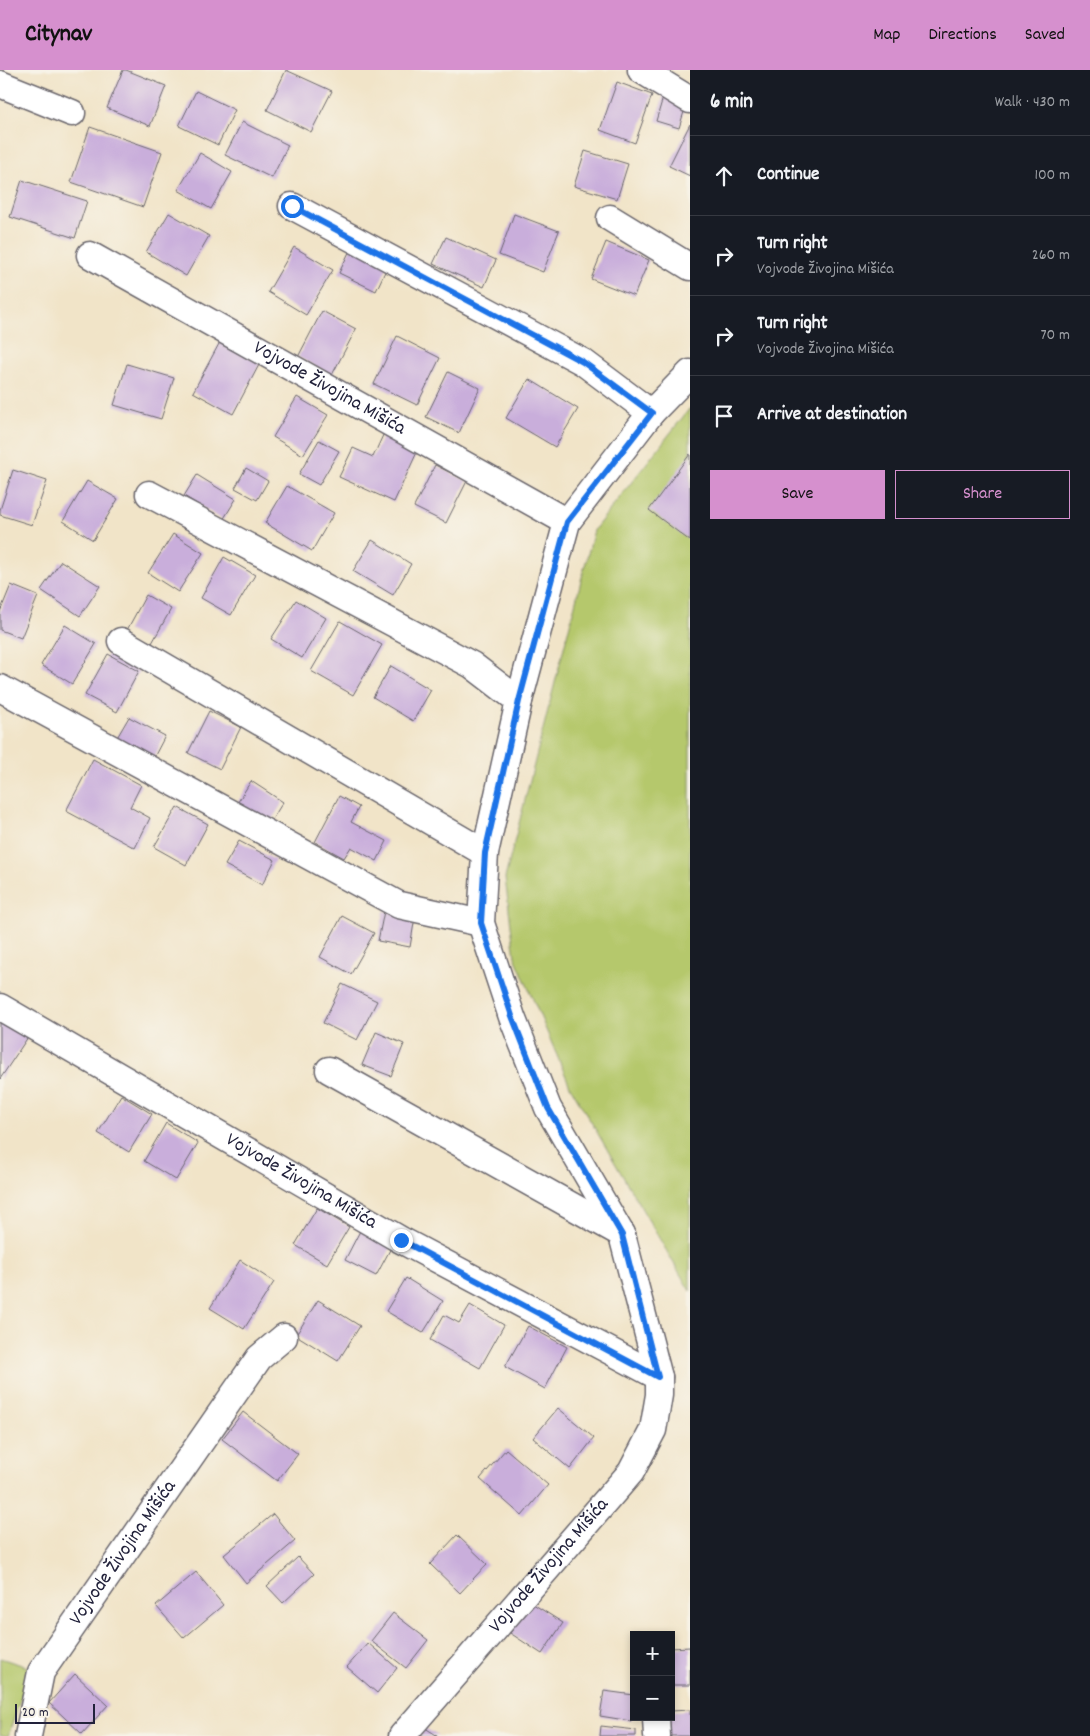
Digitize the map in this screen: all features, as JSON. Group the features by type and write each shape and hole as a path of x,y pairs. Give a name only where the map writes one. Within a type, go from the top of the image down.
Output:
{"street":[{"path":"641,70 690,100"},
{"path":"0,84 72,113"},
{"path":"292,206 583,362 652,413"},
{"path":"610,218 690,267"},
{"name":"Vojvode Živojina Mišića","path":"90,255 567,522"},
{"name":"Vojvode Živojina Mišića","path":"402,1736 631,1472 653,1430 659,1395 658,1377 622,1235 548,1108 512,1016 481,923 485,853 519,701 567,522 652,413 690,373"},
{"path":"149,494 472,665 519,701"},
{"path":"121,642 485,853"},
{"path":"0,688 400,905 481,923"},
{"name":"Vojvode Živojina Mišića","path":"0,1007 401,1240 658,1377"},
{"path":"329,1070 622,1235"},
{"name":"Vojvode Živojina Mišića","path":"28,1736 41,1672 259,1358 284,1337"},
{"path":"656,1721 657,1736"}],"green space":[{"path":"690,408 690,1291 570,1086 515,957 505,878 594,530"},
{"path":"0,1658 31,1668 8,1736 0,1736"}],"building":[{"path":"123,70 166,86 150,126 107,108"},
{"path":"286,70 332,91 311,132 267,110"},
{"path":"617,82 652,95 635,143 600,130"},
{"path":"196,91 235,110 218,145 179,126"},
{"path":"664,94 687,102 679,128 656,121"},
{"path":"242,122 288,145 272,178 225,155"},
{"path":"690,124 690,176 669,166"},
{"path":"90,127 162,152 143,207 71,182"},
{"path":"585,151 628,164 617,199 574,186"},
{"path":"200,153 232,172 211,209 178,190"},
{"path":"22,180 87,201 75,238 10,217"},
{"path":"169,213 209,236 186,276 146,252"},
{"path":"514,214 559,231 543,272 499,255"},
{"path":"446,237 496,260 484,287 433,264"},
{"path":"606,242 649,260 634,296 591,279"},
{"path":"352,246 389,263 376,291 339,273"},
{"path":"294,247 333,270 306,315 268,292"},
{"path":"322,311 356,329 332,375 298,357"},
{"path":"397,336 440,358 417,405 374,384"},
{"path":"220,342 260,363 233,414 193,392"},
{"path":"127,364 174,378 161,419 114,405"},
{"path":"448,372 480,388 459,433 426,417"},
{"path":"529,379 578,409 555,447 506,418"},
{"path":"297,397 328,415 303,455 273,437"},
{"path":"384,433 418,450 394,502 339,477 353,448 373,457"},
{"path":"319,440 339,451 319,485 299,474"},
{"path":"690,454 690,541 649,510"},
{"path":"435,465 467,481 446,523 414,507"},
{"path":"246,468 268,481 257,500 235,488"},
{"path":"13,470 47,481 32,525 0,515"},
{"path":"197,475 236,499 223,520 184,496"},
{"path":"87,481 118,499 93,540 63,521"},
{"path":"287,486 334,513 312,551 265,523"},
{"path":"173,534 203,553 178,592 148,573"},
{"path":"372,540 411,564 393,595 353,571"},
{"path":"224,557 255,575 231,615 201,598"},
{"path":"61,561 100,586 80,616 41,590"},
{"path":"11,585 38,596 21,638 0,630 0,612"},
{"path":"146,595 171,609 152,643 127,630"},
{"path":"296,600 326,618 302,658 271,639"},
{"path":"340,621 382,645 353,695 311,671"},
{"path":"65,625 96,644 72,684 41,665"},
{"path":"108,654 139,671 117,712 85,695"},
{"path":"391,666 431,690 413,721 373,697"},
{"path":"209,711 241,727 220,769 188,753"},
{"path":"129,717 165,736 152,761 115,741"},
{"path":"93,759 141,785 130,807 150,818 135,848 66,811"},
{"path":"251,781 283,802 268,826 236,805"},
{"path":"339,796 359,807 351,822 387,841 377,861 351,847 344,858 315,842"},
{"path":"177,807 208,824 186,865 154,847"},
{"path":"239,841 275,860 262,885 225,865"},
{"path":"384,911 415,917 410,947 378,941"},
{"path":"342,916 374,933 351,974 320,957"},
{"path":"342,984 377,1001 357,1040 323,1023"},
{"path":"0,1018 28,1037 0,1079"},
{"path":"376,1032 404,1044 391,1076 362,1065"},
{"path":"121,1095 152,1114 129,1152 98,1133"},
{"path":"166,1123 198,1143 176,1180 144,1161"},
{"path":"317,1208 349,1227 327,1264 295,1245"},
{"path":"361,1229 392,1246 376,1276 345,1260"},
{"path":"240,1260 274,1282 244,1329 210,1308"},
{"path":"406,1278 443,1301 423,1333 386,1311"},
{"path":"318,1300 360,1326 338,1361 296,1335"},
{"path":"470,1305 504,1325 480,1368 430,1340 444,1315 459,1323"},
{"path":"528,1326 567,1347 545,1389 505,1367"},
{"path":"558,1408 594,1438 570,1469 533,1438"},
{"path":"243,1412 298,1454 277,1481 222,1439"},
{"path":"506,1449 548,1485 522,1516 480,1479"},
{"path":"273,1514 295,1541 246,1583 224,1555"},
{"path":"457,1535 487,1564 460,1593 430,1564"},
{"path":"298,1557 314,1574 283,1603 267,1586"},
{"path":"196,1572 223,1605 184,1638 156,1606"},
{"path":"530,1602 563,1623 542,1654 510,1633"},
{"path":"393,1613 428,1640 406,1668 371,1641"},
{"path":"368,1643 397,1668 377,1693 347,1667"},
{"path":"690,1647 690,1685 675,1685 675,1648"},
{"path":"75,1674 108,1705 82,1734 49,1703"},
{"path":"604,1691 630,1694 630,1721 600,1716"},
{"path":"690,1710 690,1736 663,1736 662,1721 675,1721 675,1711"},
{"path":"601,1726 636,1730 636,1736 600,1736"},
{"path":"425,1728 438,1736 420,1736"}],"route":[{"path":"292,206 583,362 652,413 567,522 519,701 485,853 481,923 512,1016 548,1108 622,1235 658,1377 401,1240"}]}
